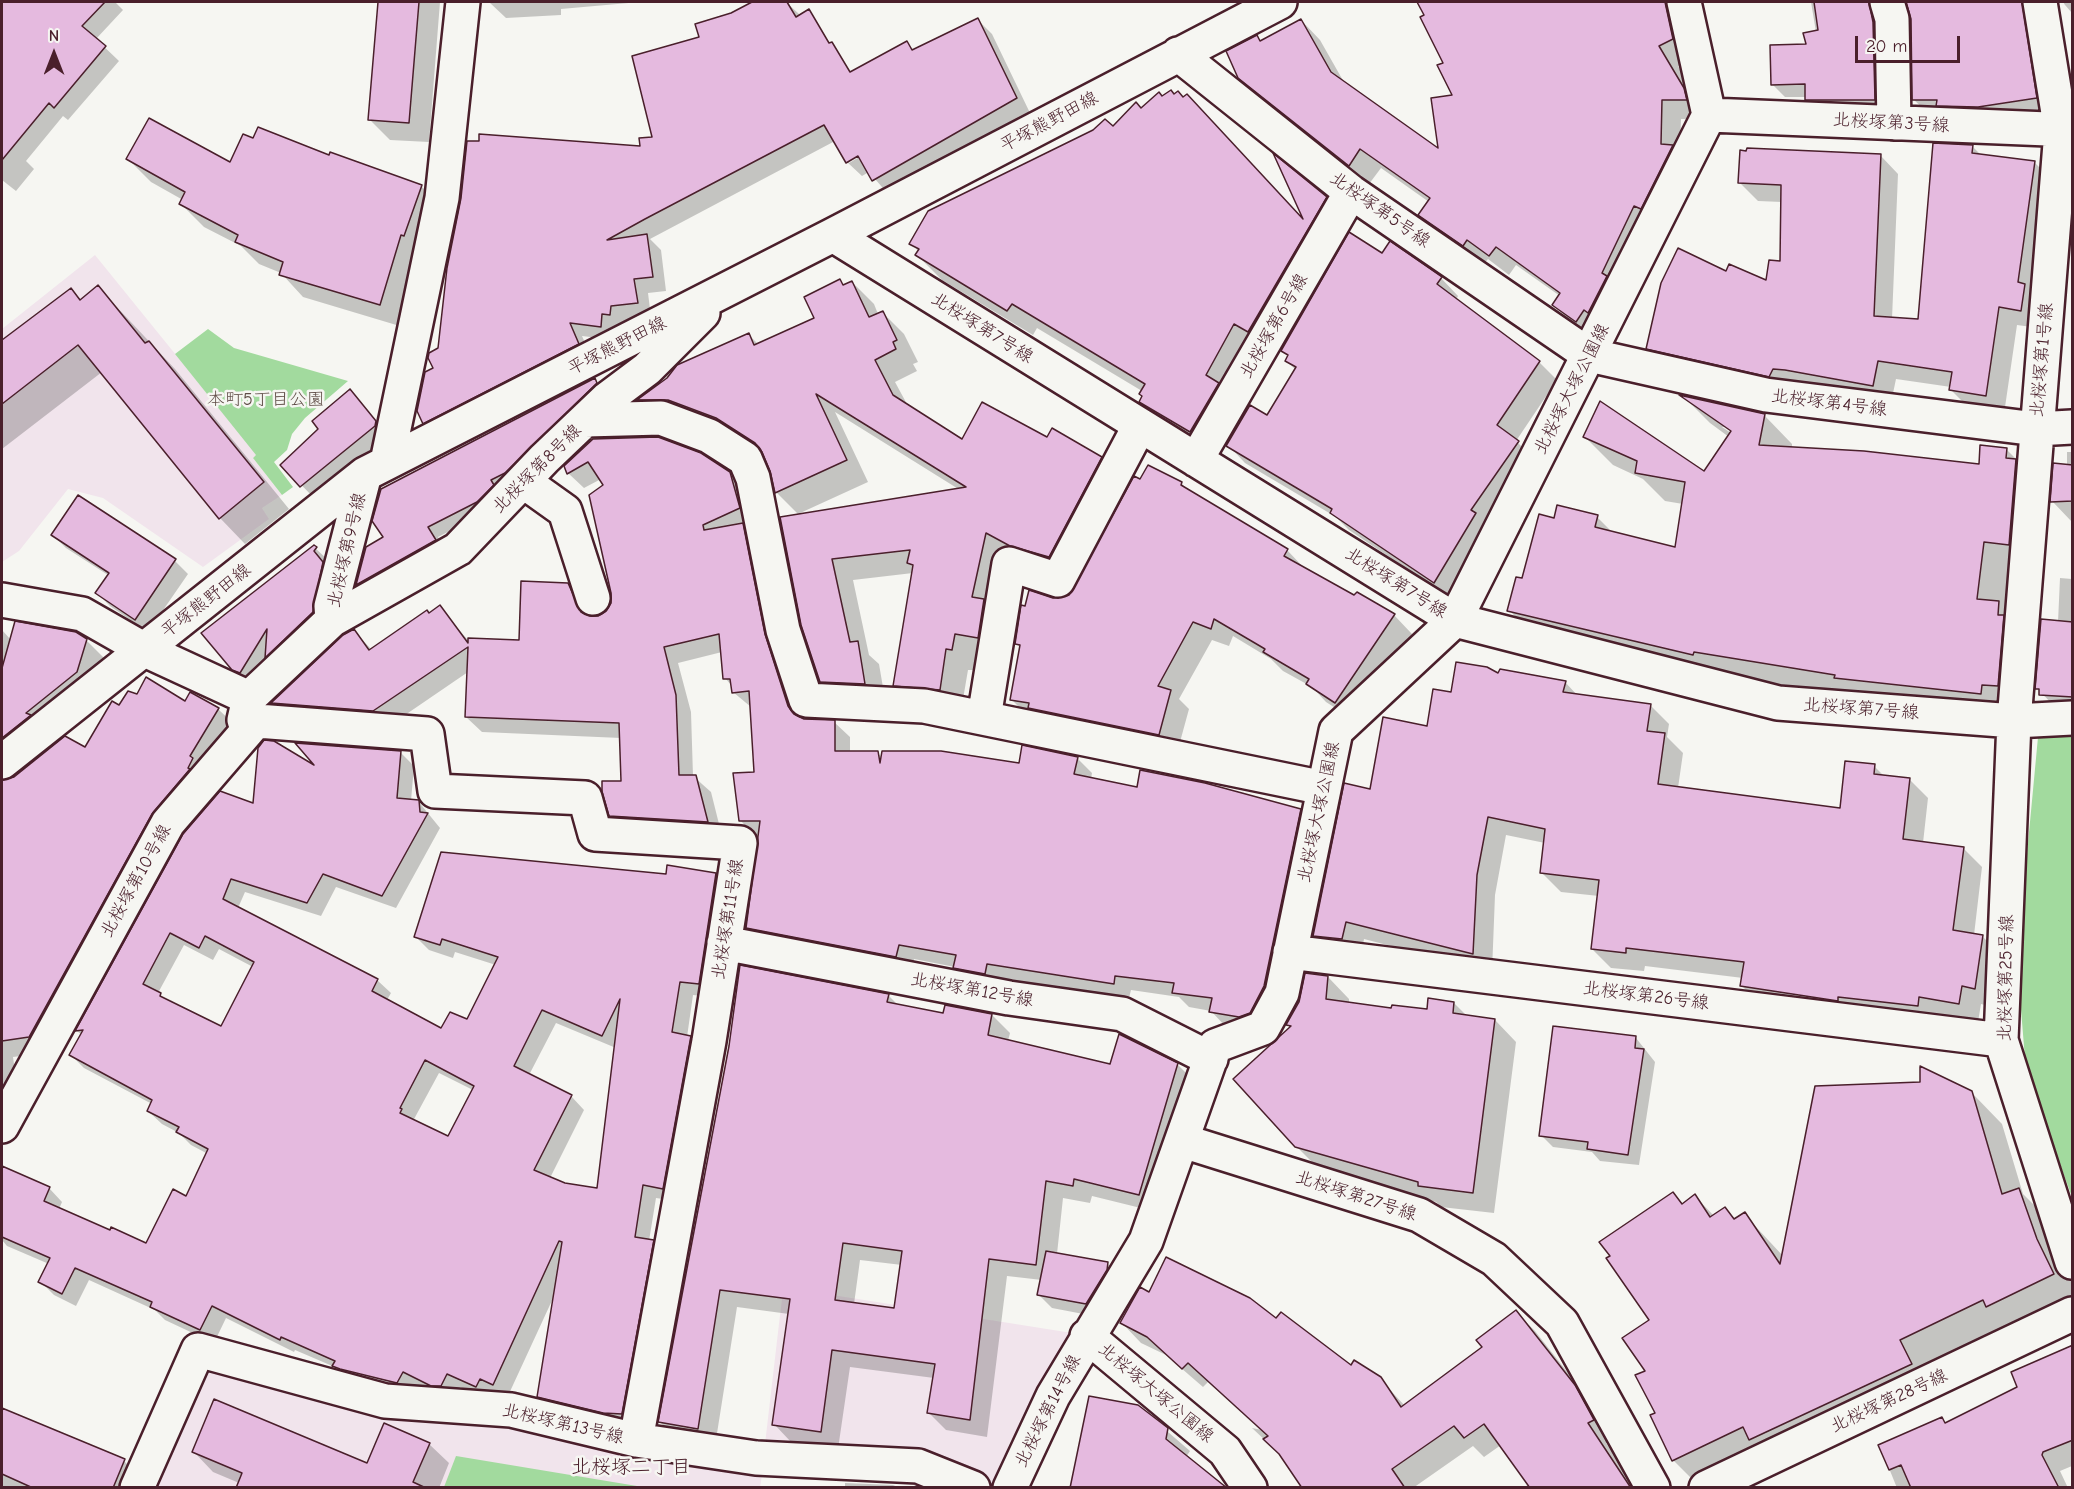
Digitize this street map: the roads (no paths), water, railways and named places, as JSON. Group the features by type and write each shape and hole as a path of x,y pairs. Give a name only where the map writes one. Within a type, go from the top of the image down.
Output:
{"street":[{"name":"北桜塚第9号線","path":"253,709 332,620 331,606 376,468 442,198 463,2"},
{"name":"平塚熊野田線","path":"2,762 376,468 833,236 1280,2"},
{"path":"1684,2 1709,115"},
{"path":"1887,2 1892,19 1894,123"},
{"name":"北桜塚第1号線","path":"2014,721 2036,429 2067,130 2040,2"},
{"name":"北桜塚第5号線","path":"1178,54 1351,192 1589,355"},
{"name":"北桜塚第3号線","path":"1709,115 2067,130"},
{"name":"北桜塚大塚公園線","path":"1250,1488 1225,1451 1087,1336 1146,1241 1215,1046 1263,1028 1282,993 1336,731 1455,620 1709,115"},
{"name":"北桜塚第6号線","path":"1196,460 1351,192"},
{"name":"北桜塚第7号線","path":"833,236 1455,620 1778,703 2014,721 2073,718"},
{"name":"北桜塚第8号線","path":"332,620 458,549 585,420 607,399 647,369 723,292"},
{"name":"北桜塚第4号線","path":"1589,355 1766,395 2036,429 2073,427"},
{"path":"585,420 661,418 709,436 745,459 753,478 783,630 806,700 924,706 1324,788"},
{"path":"984,718 1009,564 1058,580 1140,425"},
{"path":"523,481 565,511 593,598"},
{"path":"2,600 82,614 253,709"},
{"name":"北桜塚第11号線","path":"253,709 427,734 435,791 585,798 595,834 740,843 636,1440"},
{"name":"北桜塚第10号線","path":"2,1126 168,822 253,709"},
{"name":"北桜塚第25号線","path":"2014,721 2001,1040 2073,1262"},
{"name":"北桜塚第12号線","path":"724,943 1009,998 1122,1014 1211,1059"},
{"name":"北桜塚第26号線","path":"1290,952 2001,1040"},
{"name":"北桜塚第27号線","path":"1183,1141 1419,1215 1494,1259 1562,1323 1653,1488"},
{"name":"北桜塚第28号線","path":"1706,1488 2073,1314"},
{"name":"北桜塚第14号線","path":"1010,1488 1053,1396 1087,1336"},
{"name":"北桜塚第13号線","path":"137,1488 198,1350 385,1401 511,1410 636,1440 756,1458 918,1466 973,1488"}],"district":[{"name":"北桜塚二丁目","path":"631,1467"}],"park label":[{"name":"本町5丁目公園","path":"266,400"}]}
